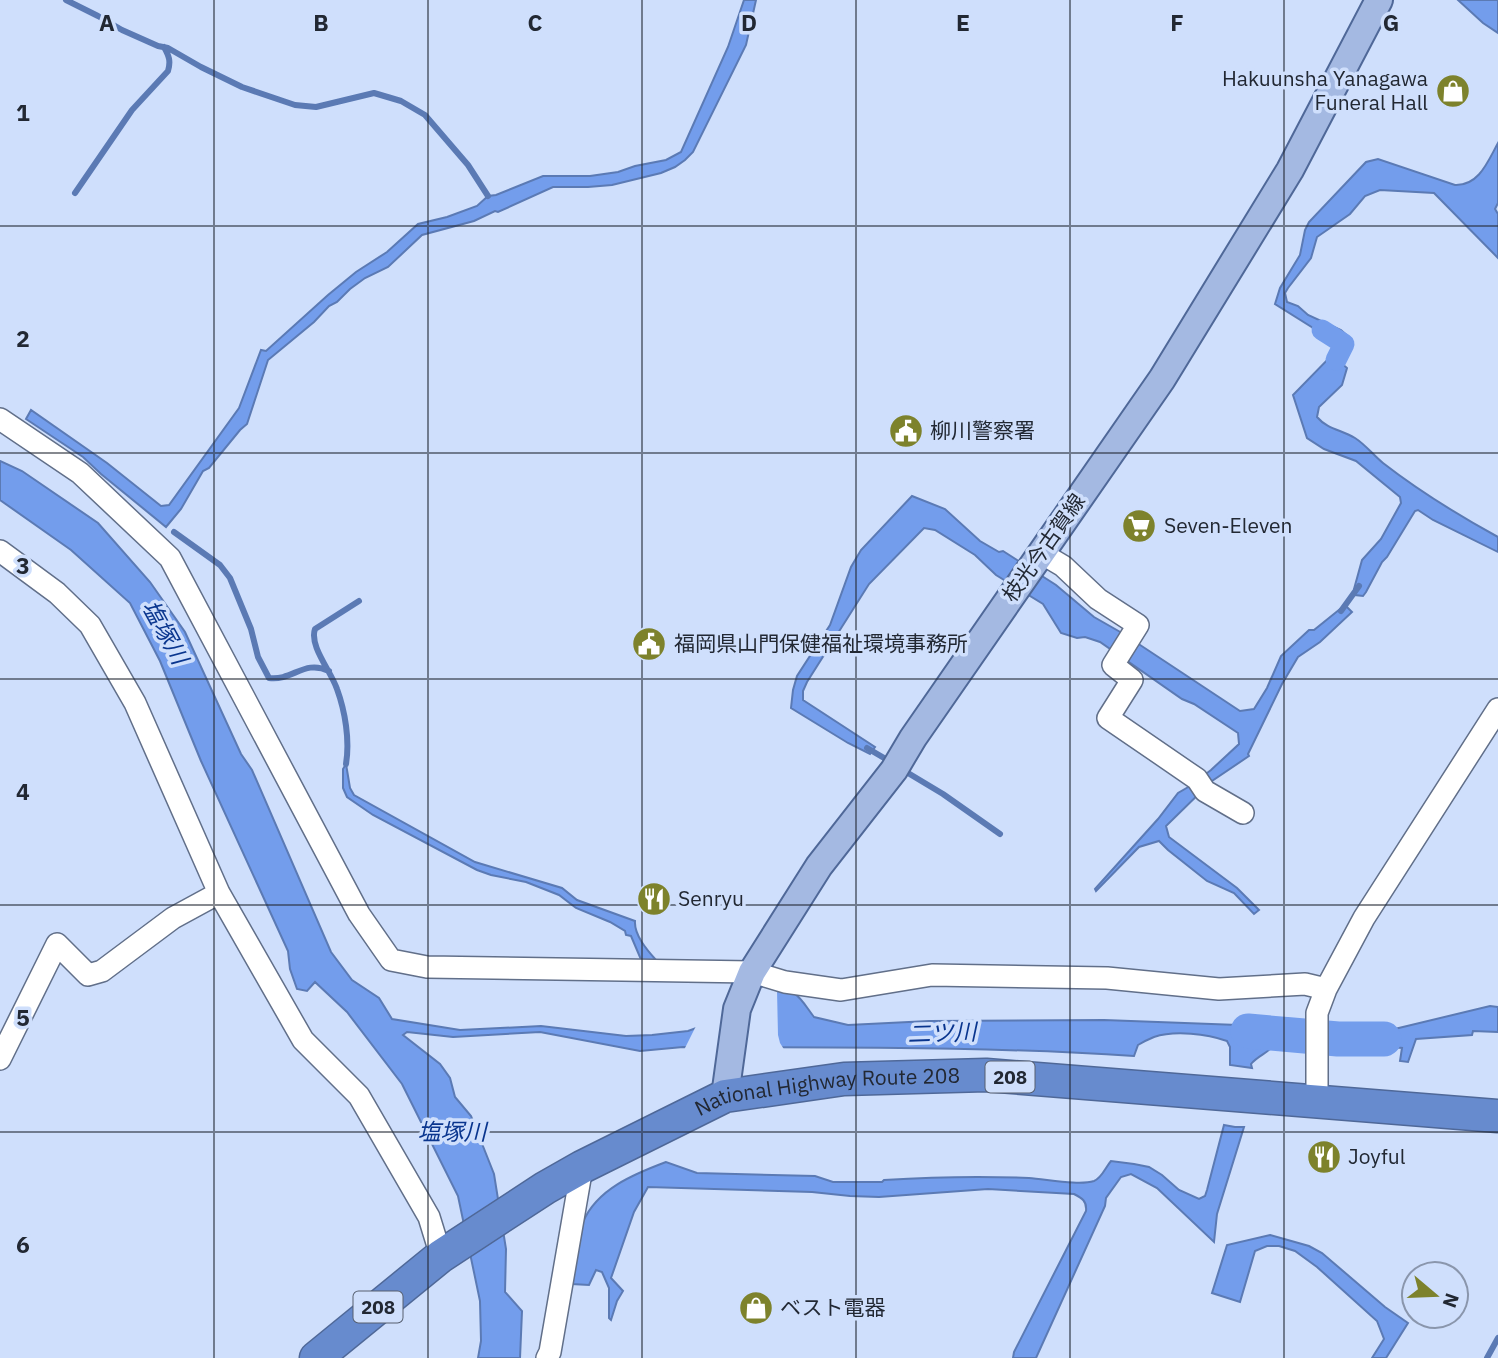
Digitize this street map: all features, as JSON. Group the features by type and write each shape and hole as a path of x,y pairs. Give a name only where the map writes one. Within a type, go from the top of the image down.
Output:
{"highway":[{"name":"National Highway Route 208","path":"316,1358 441,1256 545,1188 725,1096 844,1079 986,1075 1498,1116"}],"main road":[{"name":"枝光今古賀線","path":"725,1096 737,1009 748,981 819,866 899,763 913,738 1162,379 1290,170 1379,0"}],"street":[{"path":"0,419 80,473 170,558 359,914 391,960 427,968 785,982 841,990 932,975 1107,978 1219,989 1305,984 1326,989"},
{"path":"0,551 57,593 90,625 135,703 219,893 303,1040 359,1096 429,1217 441,1256"},
{"path":"1037,559 1063,566 1098,599 1138,625 1113,665 1132,680 1108,719 1242,813"},
{"path":"1317,1100 1317,1013 1326,989 1364,918 1498,709"},
{"path":"0,1059 57,944 88,975 102,971 173,918 219,893"},
{"path":"547,1358 582,1167"}],"water":[{"path":"744,0 756,0 746,45 693,152 685,160 661,173 612,185 553,187 474,221 422,235 388,267 365,278 329,306 268,360 247,424 209,468 203,471 181,509 166,527 83,457 26,419 31,410 107,463 161,506 169,505 239,408 261,350 266,351 328,295 387,252 418,224 477,206 488,196 543,176 590,176 618,172 666,160 681,152 728,47"},
{"path":"1458,0 1498,0 1498,33 1483,23"},
{"path":"1498,143 1498,203 1495,209 1498,214 1498,258 1434,193 1380,190 1365,196 1350,214 1317,237 1311,258 1285,293 1287,302 1341,330 1351,339 1345,348 1275,304 1280,288 1300,255 1309,222 1366,162 1378,159 1455,185 1463,184 1477,177"},
{"path":"1332,355 1347,368 1342,385 1319,407 1317,417 1325,424 1359,441 1383,463 1425,493 1498,537 1498,552 1418,510 1382,562 1366,592 1363,596 1355,595 1354,589 1362,560 1381,539 1401,503 1400,497 1356,461 1324,449 1307,438 1293,395"},
{"name":"塩塚川","path":"0,461 22,471 98,523 150,582 185,632 241,754 252,770 331,952 352,980 379,998 392,1019 460,1030 541,1026 626,1036 652,1035 688,1031 774,991 788,990 798,996 814,1017 848,1025 929,1021 1104,1020 1295,1027 1294,1042 1275,1043 1251,1064 1252,1068 1230,1065 1230,1047 1227,1041 1191,1034 1154,1037 1138,1045 1134,1056 909,1048 683,1047 640,1051 540,1032 453,1037 407,1032 403,1035 440,1064 450,1078 455,1097 471,1116 494,1174 506,1249 505,1292 522,1311 520,1358 478,1358 481,1341 480,1301 458,1196 402,1084 347,1012 315,982 307,991 297,989 290,969 288,951 201,761 160,661 130,603 71,550 0,500"},
{"path":"912,496 945,509 980,541 999,552 1003,551 1056,585 1094,617 1240,711 1254,709 1281,656 1309,630 1314,630 1345,605 1352,612 1320,642 1298,657 1282,684 1249,756 1212,781 1166,826 1169,837 1237,888 1259,910 1254,914 1234,893 1207,881 1159,841 1139,847 1096,891 1178,793 1211,770 1239,744 1238,733 1182,699 1100,642 1061,633 1043,604 996,575 975,555 935,530 924,528 869,584 803,691 803,700 875,747 870,754 791,708 797,676 830,625 851,567 861,550"},
{"path":"346,764 350,788 354,795 475,862 562,888 577,900 635,921 639,937 656,960 642,962 631,936 626,935 625,931 576,908 559,895 526,882 477,870 373,815 347,797 343,788 343,769"},
{"path":"1490,1006 1498,1007 1498,1032 1473,1031 1472,1035 1416,1039 1408,1062 1400,1061 1402,1048 1338,1042 1337,1037 1378,1033"},
{"path":"1224,1125 1244,1127 1217,1214 1214,1242 1157,1188 1131,1174 1121,1177 1106,1198 1105,1206 1036,1358 1013,1358 1086,1211 1083,1200 1074,1194 988,1189 879,1197 648,1187 634,1212 611,1278 623,1291 611,1320 609,1288 602,1272 596,1270 589,1285 572,1284 583,1222 589,1210 597,1200 618,1184 666,1162 697,1173 815,1176 833,1182 975,1177 1080,1183 1097,1180 1111,1161 1149,1167 1179,1190 1199,1199 1205,1196"},
{"path":"1270,1235 1309,1246 1322,1253 1400,1317 1400,1330 1404,1330 1386,1358 1372,1358 1384,1339 1377,1321 1317,1267 1295,1251 1279,1246 1267,1246 1255,1251 1240,1302 1212,1293 1227,1245"}],"pier":[{"path":"768,990 777,990 778,1035 785,1051 684,1050 697,1024"}],"waterway":[{"path":"66,0 122,30 168,48 242,87 295,105 316,107 374,93 401,101 425,115 468,165 488,196"},
{"path":"75,193 132,110 168,71 169,59 164,47"},
{"path":"1322,330 1344,344 1336,360"},
{"path":"174,532 220,565 230,578 251,629 258,657 269,678 312,667 329,671"},
{"path":"1341,611 1359,586"},
{"path":"346,764 347,736 342,707 314,636 315,629 359,601"},
{"path":"867,748 891,762"},
{"path":"903,770 1000,834"},
{"name":"二ツ川","path":"1248,1031 1338,1039 1384,1039"},
{"path":"1487,1358 1498,1338"}],"place":[{"name":"Hakuunsha Yanagawa Funeral Hall","path":"1453,91"},
{"name":"柳川警察署","path":"906,431"},
{"name":"Seven-Eleven","path":"1139,526"},
{"name":"福岡県山門保健福祉環境事務所","path":"649,644"},
{"name":"Senryu","path":"654,899"},
{"name":"Joyful","path":"1324,1157"},
{"name":"ベスト電器","path":"756,1308"}]}
